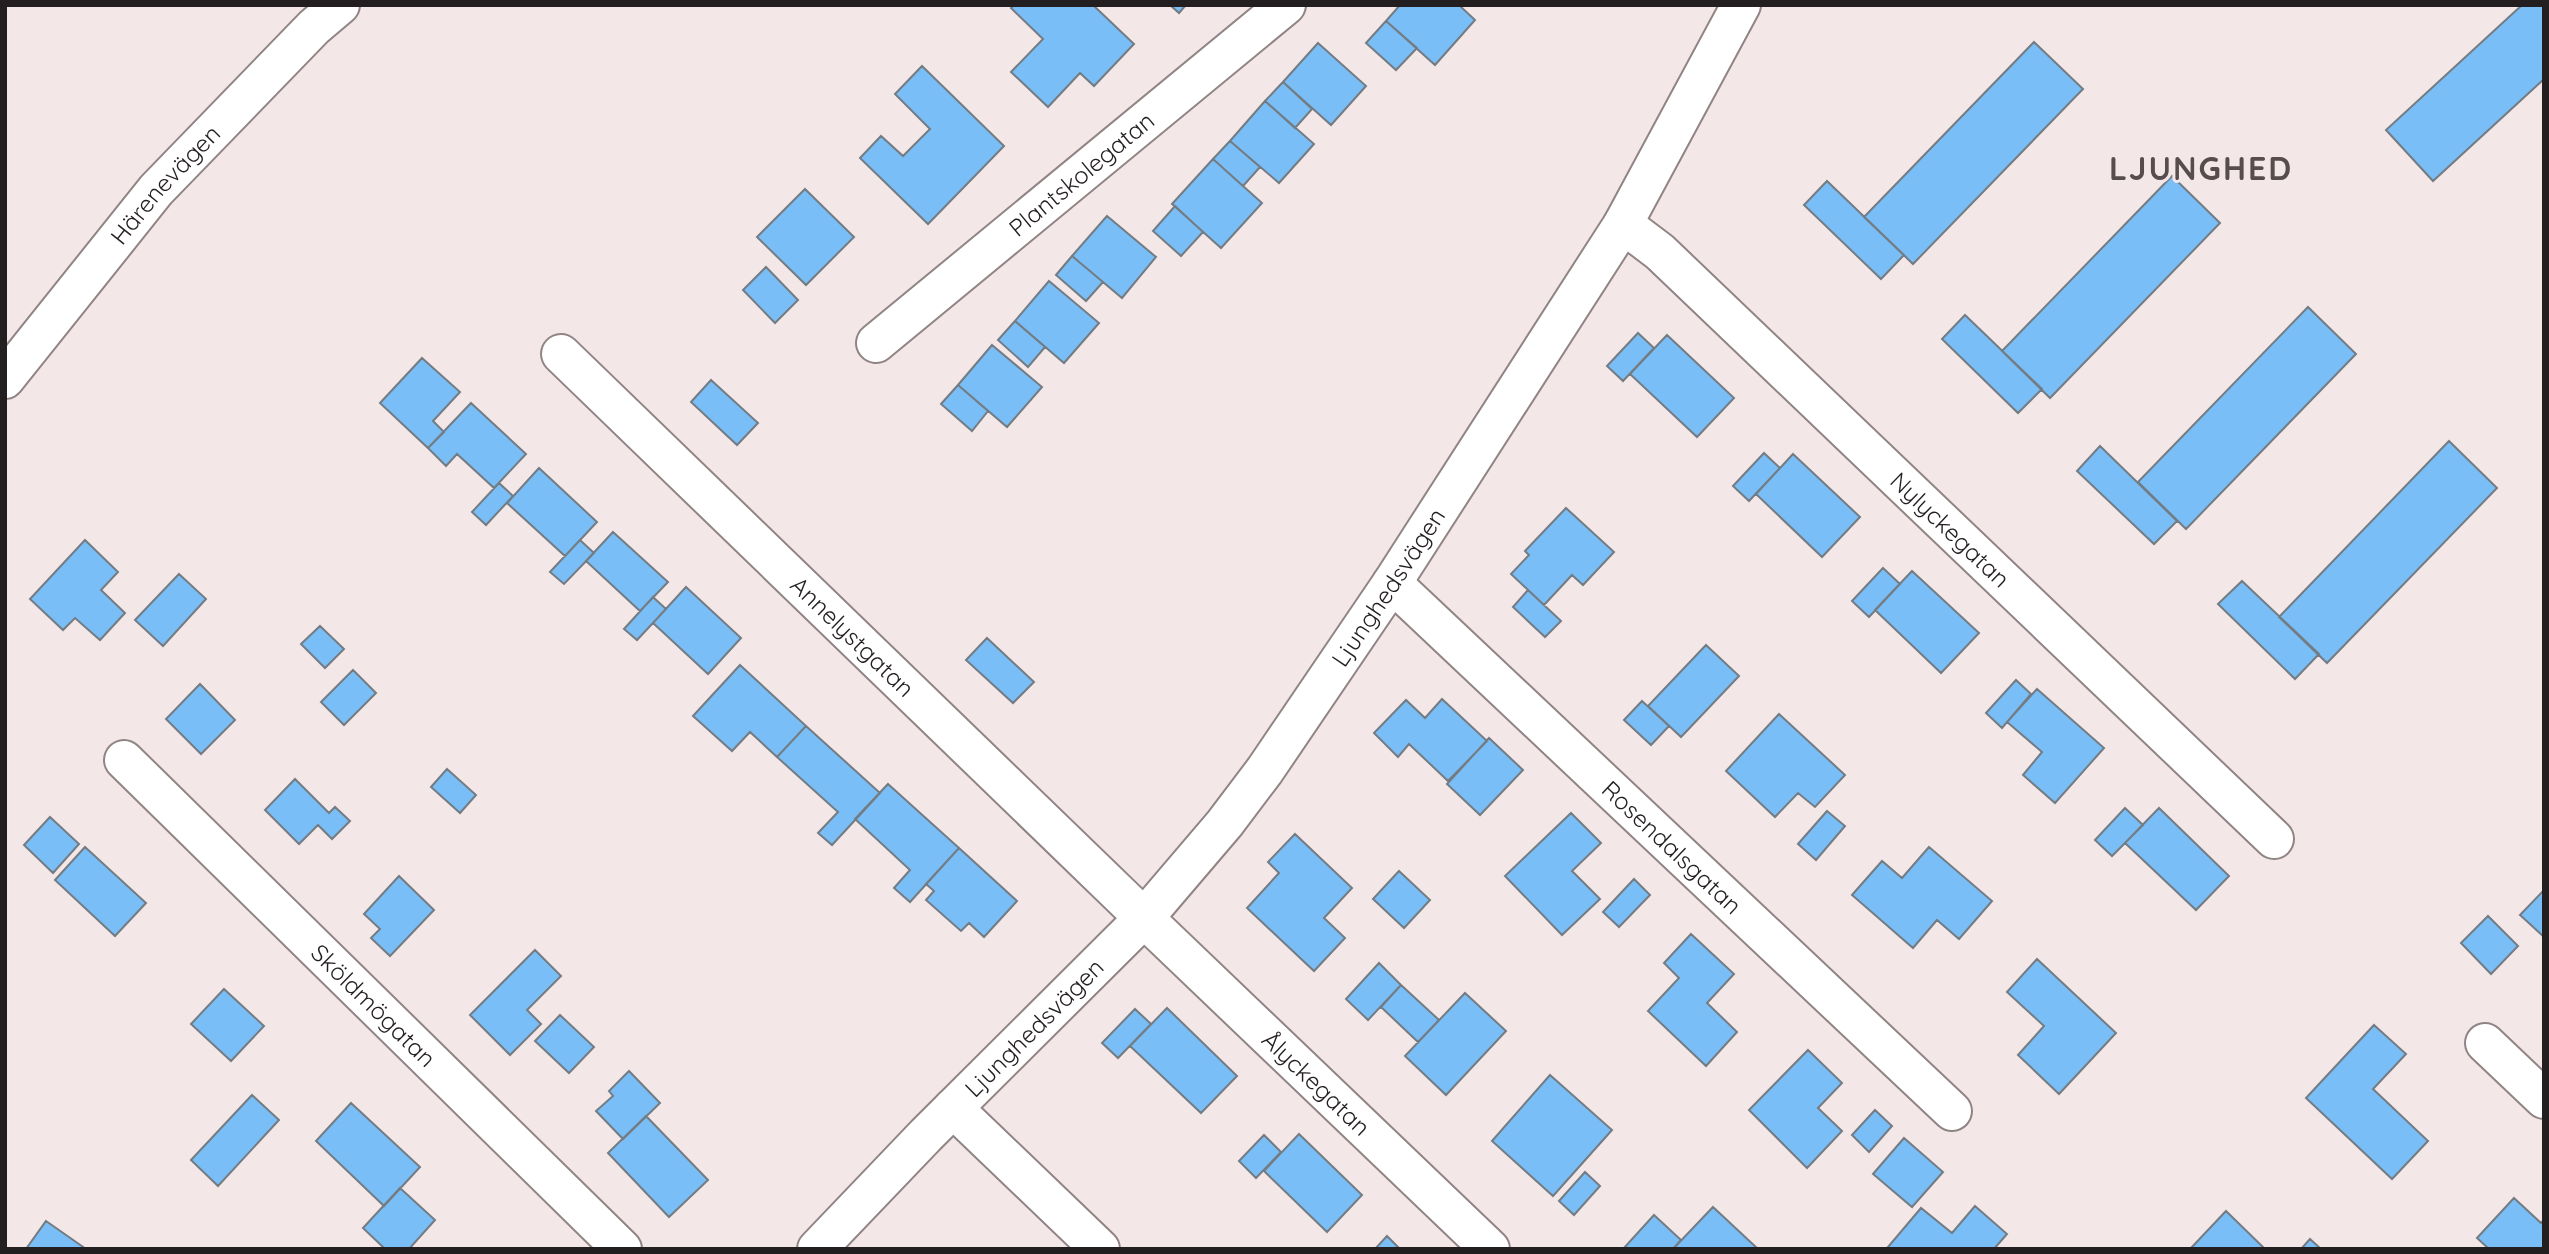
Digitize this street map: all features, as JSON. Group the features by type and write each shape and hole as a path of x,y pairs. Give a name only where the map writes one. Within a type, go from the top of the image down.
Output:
{"street":[{"name":"Härenevägen","path":"5,379 156,190 314,27 340,5"},
{"name":"Plantskolegatan","path":"876,343 1286,5"},
{"name":"Ljunghedsvägen","path":"817,1249 953,1108 1144,918 1217,833 1265,770 1392,583 1623,225 1741,5"},
{"name":"Nylyckegatan","path":"1623,225 1660,252 2274,839"},
{"name":"Annelystgatan","path":"561,354 1144,918"},
{"name":"Rosendalsgatan","path":"1392,583 1952,1111"},
{"name":"Sköldmögatan","path":"124,761 622,1249"},
{"name":"Ålyckegatan","path":"1144,918 1490,1249"},
{"path":"2485,1043 2544,1099"},
{"name":"Ljunghedsvägen","path":"953,1108 1100,1249"}],"building":[{"path":"1014,5 1093,5 1134,44 1094,86 1080,73 1048,107 1011,72 1043,39 1011,8"},
{"path":"1170,5 1186,5 1179,13"},
{"path":"1400,5 1459,5 1475,20 1435,65 1386,21"},
{"path":"2522,5 2544,5 2544,79 2433,181 2386,130"},
{"path":"1386,21 1417,48 1396,70 1366,43"},
{"path":"2034,42 2083,89 1913,264 1864,217"},
{"path":"1318,43 1366,86 1331,125 1283,82"},
{"path":"922,66 1004,146 928,224 860,158 881,136 903,156 930,129 895,94"},
{"path":"1283,82 1312,109 1295,128 1265,101"},
{"path":"1265,101 1314,144 1279,183 1230,141"},
{"path":"1230,141 1260,167 1243,186 1213,159"},
{"path":"1213,159 1262,203 1221,248 1172,204"},
{"path":"2172,176 2220,223 2050,398 2002,351"},
{"path":"1827,181 1904,255 1881,279 1804,205"},
{"path":"805,189 854,237 806,285 757,237"},
{"path":"1175,206 1203,232 1181,256 1153,231"},
{"path":"1107,216 1156,257 1122,298 1072,256"},
{"path":"1072,256 1103,282 1086,301 1056,275"},
{"path":"766,267 798,300 775,323 743,290"},
{"path":"1049,281 1099,323 1064,363 1015,321"},
{"path":"2308,307 2356,354 2186,529 2138,482"},
{"path":"1965,315 2042,389 2018,413 1942,339"},
{"path":"1015,321 1045,347 1028,367 998,340"},
{"path":"1638,333 1654,348 1623,381 1607,366"},
{"path":"1667,335 1734,398 1697,437 1630,374"},
{"path":"992,345 1042,387 1007,427 958,385"},
{"path":"422,358 460,392 433,421 444,432 428,448 380,403"},
{"path":"711,380 758,423 737,445 691,402"},
{"path":"958,385 988,411 972,431 941,404"},
{"path":"471,403 526,454 494,488 457,454 446,466 428,448"},
{"path":"2449,441 2497,488 2327,663 2279,617"},
{"path":"2100,446 2177,521 2154,544 2077,471"},
{"path":"1764,453 1780,468 1749,501 1733,486"},
{"path":"1793,454 1860,517 1822,557 1756,494"},
{"path":"539,468 597,522 565,556 507,503"},
{"path":"499,483 513,496 486,525 472,512"},
{"path":"1566,508 1614,552 1583,585 1572,575 1544,605 1511,574 1529,555 1525,551"},
{"path":"613,532 668,582 640,611 586,561"},
{"path":"85,540 118,572 101,590 125,613 100,640 75,618 63,630 30,599"},
{"path":"580,540 594,553 564,584 550,572"},
{"path":"1883,568 1900,584 1869,617 1852,601"},
{"path":"1912,571 1979,633 1941,673 1875,610"},
{"path":"179,574 206,599 163,646 135,620"},
{"path":"2242,581 2319,654 2295,679 2218,604"},
{"path":"686,587 741,638 708,674 653,623"},
{"path":"1528,590 1561,621 1545,637 1513,607"},
{"path":"653,597 666,609 637,640 624,629"},
{"path":"320,626 344,649 325,668 301,644"},
{"path":"987,638 1034,682 1013,703 966,660"},
{"path":"1706,645 1739,676 1681,737 1648,706"},
{"path":"740,665 806,726 777,757 750,732 732,751 693,716"},
{"path":"353,670 376,693 344,725 321,702"},
{"path":"2016,680 2031,694 2002,728 1986,713"},
{"path":"200,684 235,720 201,754 166,719"},
{"path":"2037,689 2104,748 2055,803 2023,775 2042,752 2007,722"},
{"path":"1442,699 1487,741 1448,781 1409,744 1398,757 1374,733 1406,700 1425,718"},
{"path":"1642,701 1669,726 1651,745 1624,720"},
{"path":"1779,714 1845,775 1815,807 1798,793 1775,817 1726,771"},
{"path":"806,726 880,793 832,845 818,833 838,812 777,757"},
{"path":"1489,738 1523,770 1480,815 1447,784"},
{"path":"447,769 476,795 460,813 431,787"},
{"path":"295,779 329,813 335,807 350,821 332,839 318,825 299,844 265,810"},
{"path":"888,784 959,848 910,902 894,888 910,870 855,819"},
{"path":"2125,808 2143,825 2112,856 2095,840"},
{"path":"2159,808 2229,876 2196,910 2125,843"},
{"path":"1827,811 1845,826 1816,860 1798,844"},
{"path":"1571,813 1601,843 1572,871 1600,899 1562,935 1505,876"},
{"path":"50,817 79,844 53,873 24,845"},
{"path":"1295,834 1352,888 1324,918 1345,938 1314,971 1247,908 1279,873 1268,862"},
{"path":"85,847 146,903 115,936 55,880"},
{"path":"1929,847 1992,901 1959,939 1937,920 1913,948 1852,895 1882,861 1902,878"},
{"path":"959,848 1017,901 984,937 969,923 961,931 926,900 934,891 926,884"},
{"path":"1399,871 1430,900 1404,928 1373,899"},
{"path":"399,876 434,910 390,956 371,938 380,929 364,914"},
{"path":"1634,879 1650,895 1619,927 1603,912"},
{"path":"2544,890 2544,937 2520,915"},
{"path":"2488,916 2518,946 2491,974 2461,943"},
{"path":"1691,934 1734,974 1707,1003 1737,1032 1706,1066 1648,1011 1679,978 1664,963"},
{"path":"535,950 561,976 527,1010 541,1024 510,1055 470,1015"},
{"path":"2037,959 2116,1033 2059,1094 2018,1055 2044,1026 2007,992"},
{"path":"1379,963 1401,985 1368,1020 1346,999"},
{"path":"1401,985 1439,1020 1418,1042 1381,1007"},
{"path":"224,989 264,1026 231,1061 191,1024"},
{"path":"1465,993 1506,1031 1446,1095 1405,1056"},
{"path":"1167,1008 1237,1076 1201,1113 1130,1046"},
{"path":"1135,1009 1151,1024 1118,1058 1102,1043"},
{"path":"560,1015 594,1047 569,1073 535,1041"},
{"path":"2374,1025 2406,1054 2373,1089 2428,1141 2392,1179 2306,1098"},
{"path":"1808,1050 1842,1083 1818,1108 1842,1131 1807,1168 1749,1110"},
{"path":"629,1071 660,1103 623,1139 596,1111 613,1096 609,1091"},
{"path":"1550,1075 1612,1130 1553,1196 1492,1141"},
{"path":"252,1095 279,1120 218,1186 191,1160"},
{"path":"351,1103 420,1167 384,1206 316,1141"},
{"path":"1875,1110 1892,1126 1869,1152 1852,1135"},
{"path":"646,1116 708,1180 669,1217 608,1153"},
{"path":"1299,1134 1362,1195 1327,1232 1264,1171"},
{"path":"1264,1135 1281,1152 1256,1178 1239,1161"},
{"path":"1904,1138 1943,1172 1912,1207 1873,1174"},
{"path":"1585,1172 1600,1186 1574,1215 1559,1201"},
{"path":"400,1188 435,1220 409,1249 385,1249 363,1228"},
{"path":"2514,1198 2541,1223 2544,1220 2544,1249 2489,1249 2477,1238"},
{"path":"1975,1206 2007,1234 1994,1249 1888,1247 1921,1208 1952,1233"},
{"path":"1713,1207 1758,1249 1673,1249"},
{"path":"2226,1211 2265,1249 2190,1249"},
{"path":"1654,1215 1681,1240 1673,1249 1623,1249"},
{"path":"46,1221 86,1249 26,1249"},
{"path":"1387,1236 1400,1249 1375,1249"},
{"path":"2310,1239 2321,1249 2301,1249"}],"district":[{"name":"LJUNGHED","path":"2201,168"}]}
